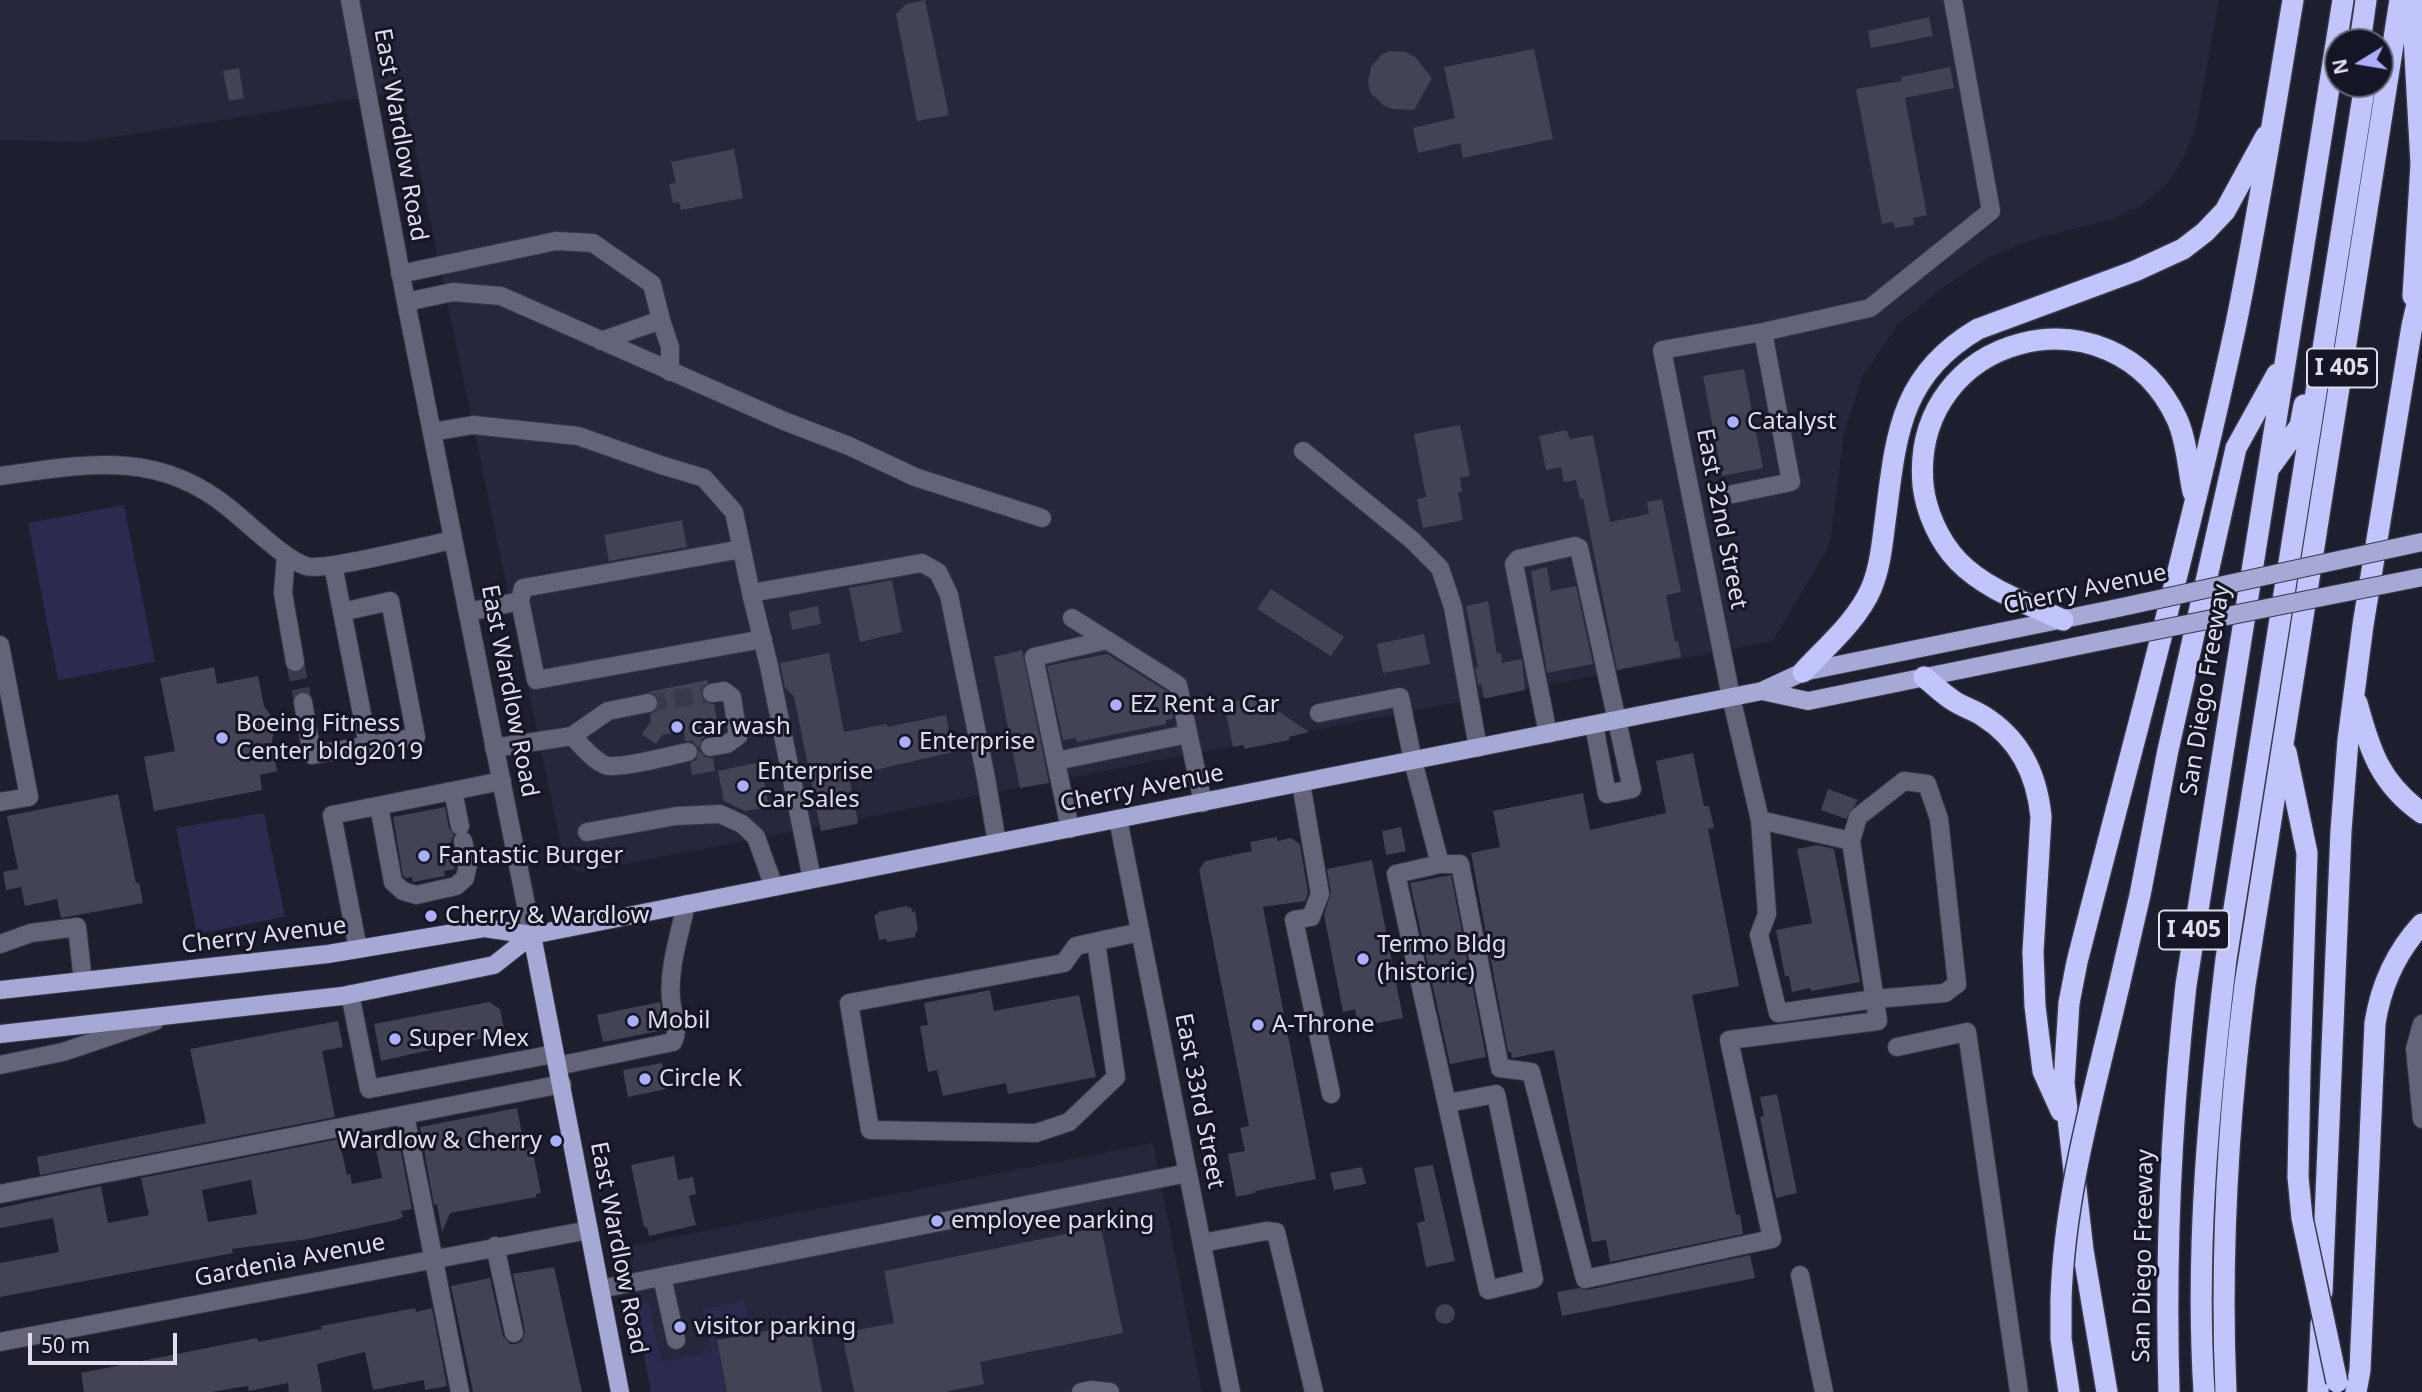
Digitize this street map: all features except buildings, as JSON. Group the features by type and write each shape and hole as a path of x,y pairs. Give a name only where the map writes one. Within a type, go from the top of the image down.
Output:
{"highway":[{"path":"2107,1392 2083,1250 2067,1126 2064,1083 2069,1003 2235,327 2293,0"},
{"name":"San Diego Freeway","path":"2169,1392 2168,1212 2180,1041 2198,903 2343,0"},
{"path":"2362,28 2367,0"},
{"path":"2374,28 2379,0"},
{"name":"I 405","path":"2226,1392 2224,1236 2234,1071 2283,736 2400,0"},
{"path":"2412,0 2421,164 2412,326"},
{"path":"2267,472 2301,426 2351,98"},
{"path":"2204,1392 2204,1202 2210,1096 2226,959 2363,98"},
{"path":"1803,672 1862,605 1871,589 1881,552 1899,428 1912,395 1941,355 1978,329 2135,271 2183,249 2205,232 2225,211 2273,122"},
{"path":"2318,1392 2341,831 2354,691 2412,326 2422,282"},
{"path":"2063,620 1987,584 1971,573 1946,545 1928,511 1922,473 1927,435 1944,398 1969,370 2003,348 2039,339 2081,341 2116,353 2154,383 2174,415 2184,448 2194,501"},
{"path":"2069,1392 2061,1339 2061,1300 2062,1256 2069,1205 2140,895 2170,738 2236,448 2284,363"},
{"path":"1924,677 1956,703 1971,709 2000,728 2015,743 2034,778 2041,817 2033,952 2035,1006 2043,1071 2067,1126"},
{"path":"2354,691 2369,746 2381,771 2393,789 2422,813"},
{"path":"2283,736 2307,853 2298,1177 2302,1218 2338,1387"},
{"path":"2356,1392 2360,1370 2378,1001 2401,950 2422,924"}],"main road":[{"name":"Cherry Avenue","path":"0,990 358,949 484,928 532,935 1762,691 1803,672 2063,620 2422,542"},
{"name":"Cherry Avenue","path":"1762,691 1808,701 2422,578"},
{"name":"Cherry Avenue","path":"0,1034 350,994 494,965 532,935"},
{"name":"East Wardlow Road","path":"532,935 620,1392"}],"street":[{"name":"East Wardlow Road","path":"350,0 405,302 532,935"},
{"path":"1733,494 1791,482 1763,332 1870,308 1991,211 1953,0"},
{"path":"400,274 556,241 593,243 652,284 670,347 670,372"},
{"path":"405,302 453,292 501,296 915,477 1042,518"},
{"path":"601,341 661,320"},
{"name":"East 32nd Street","path":"1763,332 1662,350 1731,697 1760,820 1767,914 1759,935 1778,1013 1875,999"},
{"path":"432,432 473,425 578,436 704,478 734,512 769,666 812,879"},
{"path":"1303,451 1412,540 1440,568 1453,607 1478,748"},
{"path":"0,477 106,464 141,467 178,475 209,491 286,555 307,567 332,565 453,540"},
{"path":"1548,734 1514,564 1518,559 1575,545 1579,548 1632,789 1607,794 1594,725"},
{"path":"742,549 523,588 520,601 536,680 763,639"},
{"path":"286,555 283,593 295,662"},
{"path":"751,593 922,563 938,572 949,595 997,843"},
{"path":"332,565 368,745"},
{"path":"303,702 312,755 416,737 390,601 342,612"},
{"path":"468,612 520,601"},
{"path":"1072,618 1178,685 1203,803"},
{"path":"1070,829 1034,657 1107,640"},
{"path":"0,645 29,797 0,802"},
{"path":"710,747 727,744 738,736 732,697 724,691 712,693"},
{"path":"1319,713 1400,697 1413,761 1440,864"},
{"path":"494,748 572,736 608,711 648,703"},
{"path":"1055,761 1188,734"},
{"path":"572,736 606,765 618,766 688,752"},
{"path":"358,949 332,815 502,781"},
{"path":"1448,1103 1496,1094 1534,1279 1488,1290 1396,874 1440,864 1460,864 1500,1068 1531,1072 1585,1279 1772,1239 1729,1040 1878,1021 1851,841 1858,817 1904,781 1927,784 1939,819 1957,984 1945,993 1875,999"},
{"path":"1301,783 1320,894 1311,916 1294,920 1331,1094"},
{"path":"379,806 393,882 403,891 416,895 456,886 465,878 468,864 453,791"},
{"path":"587,832 676,816 720,814 742,824 756,837 774,887"},
{"name":"East 33rd Street","path":"1118,819 1231,1392"},
{"path":"1760,820 1851,841"},
{"path":"350,994 369,1089 673,1042 677,1035 670,996 671,981 686,904"},
{"path":"0,944 31,933 77,927 83,981"},
{"path":"1096,942 1116,1077 1069,1122 1036,1133 870,1130 849,1003 1064,963 1076,946 1140,932"},
{"name":"Cherry Avenue","path":"0,1065 63,1052 172,1015"},
{"path":"2422,1024 2415,1049 2422,1119"},
{"path":"1897,1047 1967,1032 2019,1392"},
{"path":"0,1194 562,1084"},
{"path":"405,1115 460,1392"},
{"path":"600,1289 1188,1172"},
{"name":"Gardenia Avenue","path":"0,1342 589,1230"},
{"path":"1202,1243 1266,1231 1276,1232 1314,1392"},
{"path":"495,1246 514,1333"},
{"path":"1800,1275 1824,1392"},
{"path":"662,1277 676,1340"},
{"path":"1081,1392 1110,1392"}],"shaded area":[{"path":"0,0 2219,0 2196,127 2184,157 2168,183 2139,207 2110,220 2039,238 1991,256 1941,289 1897,326 1862,377 1844,433 1830,544 1773,641 579,873 565,864 403,91 83,142 0,140"},
{"path":"124,505 155,662 58,680 28,523"},
{"path":"264,813 285,917 197,934 176,828"},
{"path":"1153,1143 1202,1392 657,1392 628,1246"},
{"path":"744,1301 748,1322 714,1328 726,1392 651,1392 634,1305 648,1303 662,1362 712,1352 703,1309"}],"tunnel":[{"path":"295,662 303,702"},
{"path":"648,703 712,693"}],"place":[{"name":"Catalyst","path":"1733,422"},
{"name":"EZ Rent a Car","path":"1116,705"},
{"name":"car wash","path":"677,727"},
{"name":"Boeing Fitness Center bldg2019","path":"222,738"},
{"name":"Enterprise","path":"905,742"},
{"name":"Enterprise Car Sales","path":"743,786"},
{"name":"Fantastic Burger","path":"424,856"},
{"name":"Cherry & Wardlow","path":"431,916"},
{"name":"Termo Bldg (historic)","path":"1363,959"},
{"name":"Mobil","path":"633,1021"},
{"name":"A-Throne","path":"1258,1025"},
{"name":"Super Mex","path":"395,1039"},
{"name":"Circle K","path":"645,1079"},
{"name":"Wardlow & Cherry","path":"556,1141"},
{"name":"employee parking","path":"937,1221"},
{"name":"visitor parking","path":"680,1327"}]}
